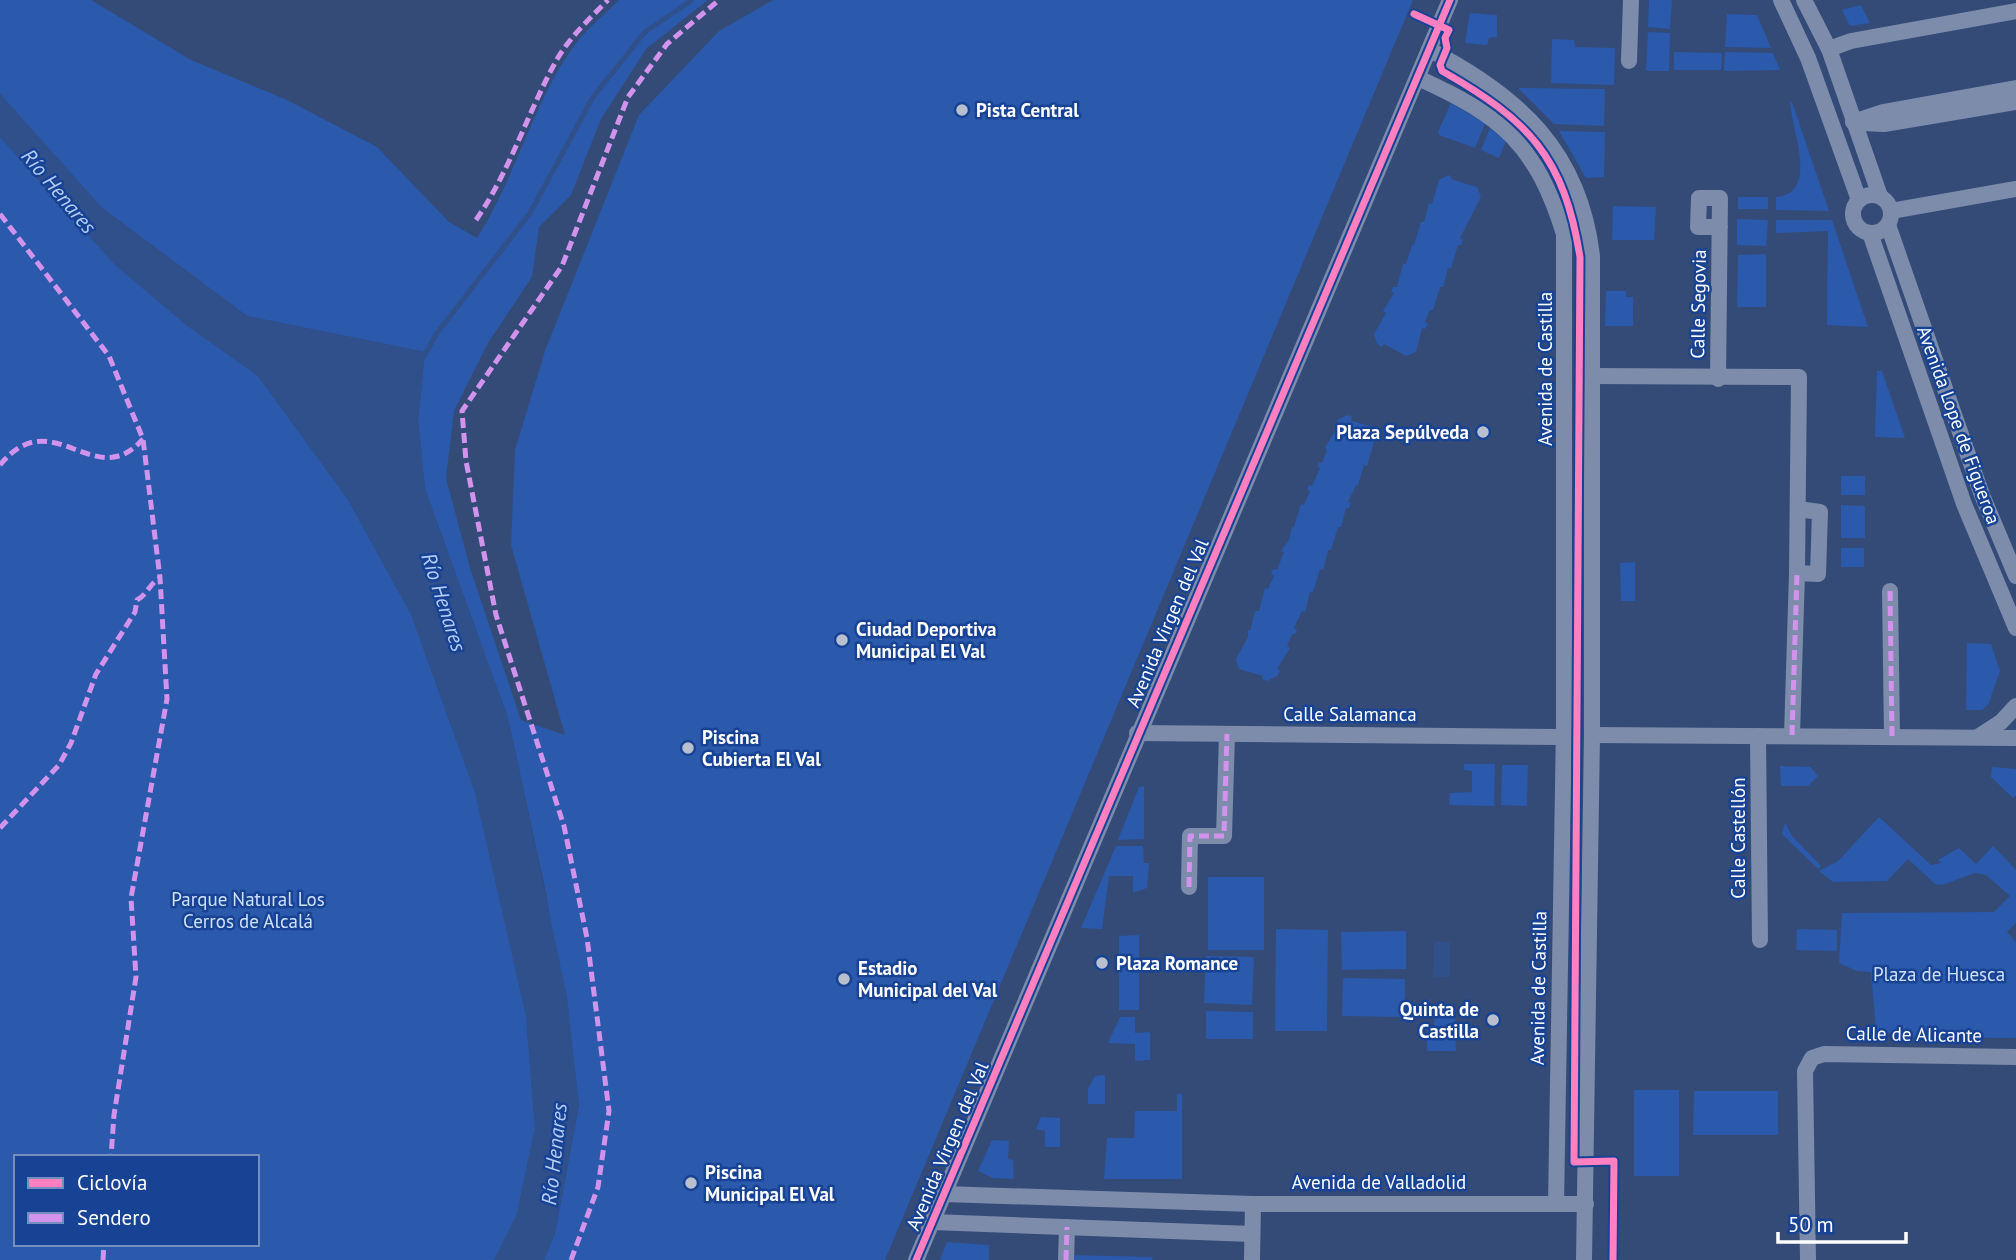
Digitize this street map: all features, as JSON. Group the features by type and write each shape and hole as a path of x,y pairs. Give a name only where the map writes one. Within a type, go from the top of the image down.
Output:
{"street":[{"name":"Avenida Virgen del Val","path":"916,1260 1137,733 1450,0"},
{"path":"1629,61 1631,0"},
{"path":"1781,0 1808,58 1859,200"},
{"path":"1804,0 1829,49 1889,218"},
{"path":"2013,0 2016,6"},
{"path":"1829,49 1852,41 2016,11"},
{"path":"1430,50 1486,80 1516,104 1556,150 1589,225 1592,256 1592,376 1584,1260"},
{"name":"Avenida de Castilla","path":"1418,78 1471,103 1519,141 1537,165 1564,233 1563,736 1556,1204"},
{"path":"1853,122 1883,112 2016,88"},
{"path":"1853,122 1884,124 2016,102"},
{"path":"1880,196 1867,195 1859,200 1853,209 1854,222 1870,233 1889,218 2016,190"},
{"name":"Avenida Lope de Figueroa","path":"1889,218 1982,495 2016,576"},
{"name":"Calle Segovia","path":"1720,227 1718,379 1799,377 1792,735"},
{"name":"Avenida Lope de Figueroa","path":"1870,233 1964,504 2016,628"},
{"path":"1592,376 1718,379"},
{"path":"1890,591 1892,737"},
{"path":"1978,737 2001,722 2016,706"},
{"path":"1579,721 1590,735 1577,751 1563,736 1579,721"},
{"name":"Calle Salamanca","path":"1137,733 1563,736"},
{"path":"1189,887 1190,836 1224,836 1227,734"},
{"path":"1590,735 2016,738"},
{"name":"Calle Castellón","path":"1758,736 1760,940"},
{"name":"Calle de Alicante","path":"1808,1260 1805,1071 1812,1058 1824,1054 2016,1057"},
{"name":"Avenida de Valladolid","path":"944,1194 1252,1204 1556,1204"},
{"path":"1203,1202 1203,1232"},
{"path":"1252,1204 1252,1260"},
{"path":"1556,1204 1586,1204"},
{"path":"932,1222 1252,1234"},
{"path":"1066,1260 1067,1227"}],"green space":[{"name":"Ciudad Deportiva Municipal El Val","path":"0,0 91,0 191,60 287,100 377,147 449,222 477,238 503,190 549,87 562,63 587,31 619,0 708,0 646,49 601,119 571,195 539,227 532,277 488,343 454,411 446,478 470,568 521,720 565,735 511,545 515,450 545,351 639,115 719,31 773,0 1413,0 885,1260 544,1260 555,1233 579,1105 546,893 508,718 425,489 418,420 425,352 247,316 102,208 0,94"},
{"path":"1649,0 1672,0 1670,29 1648,27"},
{"path":"1861,5 1870,23 1850,26 1842,10"},
{"path":"1470,13 1497,15 1497,37 1489,38 1487,45 1465,43"},
{"path":"1727,14 1757,15 1771,48 1725,47"},
{"path":"1648,32 1670,33 1669,71 1646,71"},
{"path":"1552,39 1574,40 1575,47 1615,48 1614,85 1551,83"},
{"path":"1674,52 1722,53 1721,70 1674,70"},
{"path":"1725,52 1773,53 1780,70 1724,71"},
{"path":"1518,88 1605,89 1604,126 1554,124"},
{"path":"1790,102 1829,211 1776,210 1776,197 1789,193 1797,184 1800,172"},
{"path":"1451,103 1485,123 1475,148 1439,135"},
{"path":"1490,128 1506,141 1499,158 1481,150"},
{"path":"1559,131 1605,132 1604,177 1586,178"},
{"name":"Parque Natural Los Cerros de Alcalá","path":"0,137 68,213 185,324 258,376 347,498 411,614 475,792 526,1015 535,1128 517,1214 494,1260 0,1260"},
{"path":"1449,175 1453,180 1477,187 1481,197 1460,238 1463,240 1461,245 1458,245 1443,287 1440,287 1433,310 1430,310 1425,322 1428,324 1425,329 1422,328 1416,352 1406,356 1384,344 1382,347 1377,344 1374,334 1386,313 1383,311 1394,293 1391,292 1393,287 1397,287 1403,264 1406,264 1421,222 1424,222 1429,203 1432,204 1439,180"},
{"path":"1738,197 1768,197 1768,209 1738,209"},
{"path":"1613,206 1656,207 1654,240 1612,240"},
{"path":"1737,219 1768,220 1766,246 1737,245"},
{"path":"1776,220 1832,220 1868,327 1827,325 1828,231 1776,233"},
{"path":"1766,254 1766,307 1737,307 1738,255"},
{"path":"1606,291 1626,291 1626,297 1633,297 1633,326 1605,326"},
{"path":"1877,371 1882,371 1905,438 1875,437"},
{"path":"1347,415 1352,417 1351,421 1375,427 1379,437 1374,442 1367,466 1364,465 1358,485 1348,502 1351,503 1349,508 1346,508 1331,550 1328,550 1313,592 1310,592 1305,612 1302,611 1294,628 1297,630 1292,634 1287,646 1290,648 1277,669 1280,671 1277,676 1267,681 1262,679 1263,676 1239,669 1236,659 1248,637 1255,611 1259,611 1265,588 1268,589 1274,576 1271,574 1273,569 1277,570 1284,552 1281,551 1289,540 1301,504 1304,505 1310,491 1307,490 1309,485 1312,486 1320,468 1317,467 1319,462 1322,463 1327,450 1325,448 1337,427 1337,420"},
{"path":"1841,476 1865,476 1865,495 1841,495"},
{"path":"1841,505 1865,506 1865,538 1841,538"},
{"path":"1841,548 1864,548 1864,567 1841,567"},
{"path":"1635,562 1635,601 1621,601 1620,563"},
{"path":"1967,643 1991,644 2000,671 1988,705 1982,710 1966,710"},
{"path":"1464,764 1495,764 1494,806 1449,805 1450,793 1472,792 1472,771 1464,770"},
{"path":"1502,765 1528,765 1527,806 1501,805"},
{"path":"1780,766 1810,767 1818,776 1808,786 1781,786"},
{"path":"1992,767 2016,769 2016,795 2013,798 1991,777"},
{"path":"1144,786 1144,839 1118,840 1139,787"},
{"name":"Plaza de Huesca","path":"1879,817 1931,865 1941,863 1938,860 1959,848 1976,864 1993,846 2016,870 2016,923 2007,932 2016,942 2016,1038 1911,1037 1876,1031 1871,972 1857,971 1839,963 1842,913 1994,912 2010,896 1986,875 1975,873 1942,885 1935,884 1908,859 1887,881 1833,882 1819,871 1838,861"},
{"path":"1785,823 1792,836 1821,866 1818,869 1782,834"},
{"path":"1116,846 1143,846 1144,863 1149,863 1147,888 1133,893 1133,876 1109,876 1102,929 1081,928"},
{"path":"1208,877 1264,877 1264,950 1208,950"},
{"path":"1276,929 1328,930 1327,1031 1275,1031"},
{"path":"1797,929 1837,930 1837,951 1796,950"},
{"path":"1406,931 1406,969 1342,970 1341,932"},
{"path":"1139,935 1139,1010 1119,1010 1119,936"},
{"path":"1206,956 1254,957 1252,1005 1204,1003"},
{"path":"1343,978 1405,979 1405,1017 1342,1016"},
{"path":"1435,1009 1455,1009 1456,1051 1427,1051 1427,1026 1434,1026"},
{"path":"1206,1011 1253,1012 1253,1039 1206,1039"},
{"path":"1120,1017 1135,1017 1135,1033 1150,1032 1150,1060 1135,1061 1135,1044 1108,1043"},
{"path":"1105,1075 1105,1104 1088,1104 1088,1089 1095,1076"},
{"path":"1634,1090 1679,1090 1679,1176 1634,1176"},
{"path":"1694,1091 1778,1091 1778,1135 1693,1135"},
{"path":"1177,1094 1182,1094 1182,1179 1104,1179 1107,1138 1134,1138 1135,1111 1177,1111"},
{"path":"1041,1117 1060,1118 1060,1147 1045,1147 1045,1131 1036,1129"},
{"path":"992,1140 1009,1141 1008,1159 1013,1160 1014,1179 993,1178 978,1171"},
{"path":"947,1242 989,1245 989,1260 940,1260"},
{"path":"1067,1255 1153,1257 1152,1260 1067,1260"}],"water":[{"name":"Río Henares","path":"0,94 102,208 247,316 425,352 418,420 425,489 508,718 567,997 579,1105 555,1233 544,1260 494,1260 517,1214 535,1128 526,1015 475,792 411,614 347,498 258,376 185,324 115,265 0,137"},
{"path":"1434,942 1450,942 1450,977 1433,977"}],"waterway":[{"path":"423,358 437,333 530,213 593,97 645,32 692,0"}],"marked path":[{"path":"476,220 499,182 556,61 573,37 608,0"},
{"path":"571,1260 598,1187 609,1111 587,938 564,826 496,615 466,461 462,411 562,266 628,97 667,44 719,0"},
{"path":"0,214 109,356 143,439 160,578 167,699 131,898 136,977 114,1115 111,1155"},
{"path":"0,465 19,448 38,441 56,443 107,458 125,454 143,439"},
{"path":"1792,735 1797,573"},
{"path":"0,828 59,765 71,743 96,674 135,612 137,600 160,578"},
{"path":"1890,591 1892,737"},
{"path":"1189,887 1190,836 1224,836 1227,734"},
{"path":"1066,1260 1067,1227"},
{"path":"103,1260 104,1246"}],"cycle path":[{"path":"916,1260 1450,0"},
{"path":"1414,14 1449,30 1445,38 1447,48 1440,65 1442,71 1498,107 1537,145 1564,192 1580,257 1574,1162 1614,1161 1613,1260"}],"place":[{"name":"Pista Central","path":"962,110"},
{"name":"Plaza Sepúlveda","path":"1483,432"},
{"name":"Ciudad Deportiva Municipal El Val","path":"842,640"},
{"name":"Piscina Cubierta El Val","path":"688,748"},
{"name":"Plaza Romance","path":"1102,963"},
{"name":"Estadio Municipal del Val","path":"844,979"},
{"name":"Quinta de Castilla","path":"1493,1020"},
{"name":"Piscina Municipal El Val","path":"691,1183"}]}
